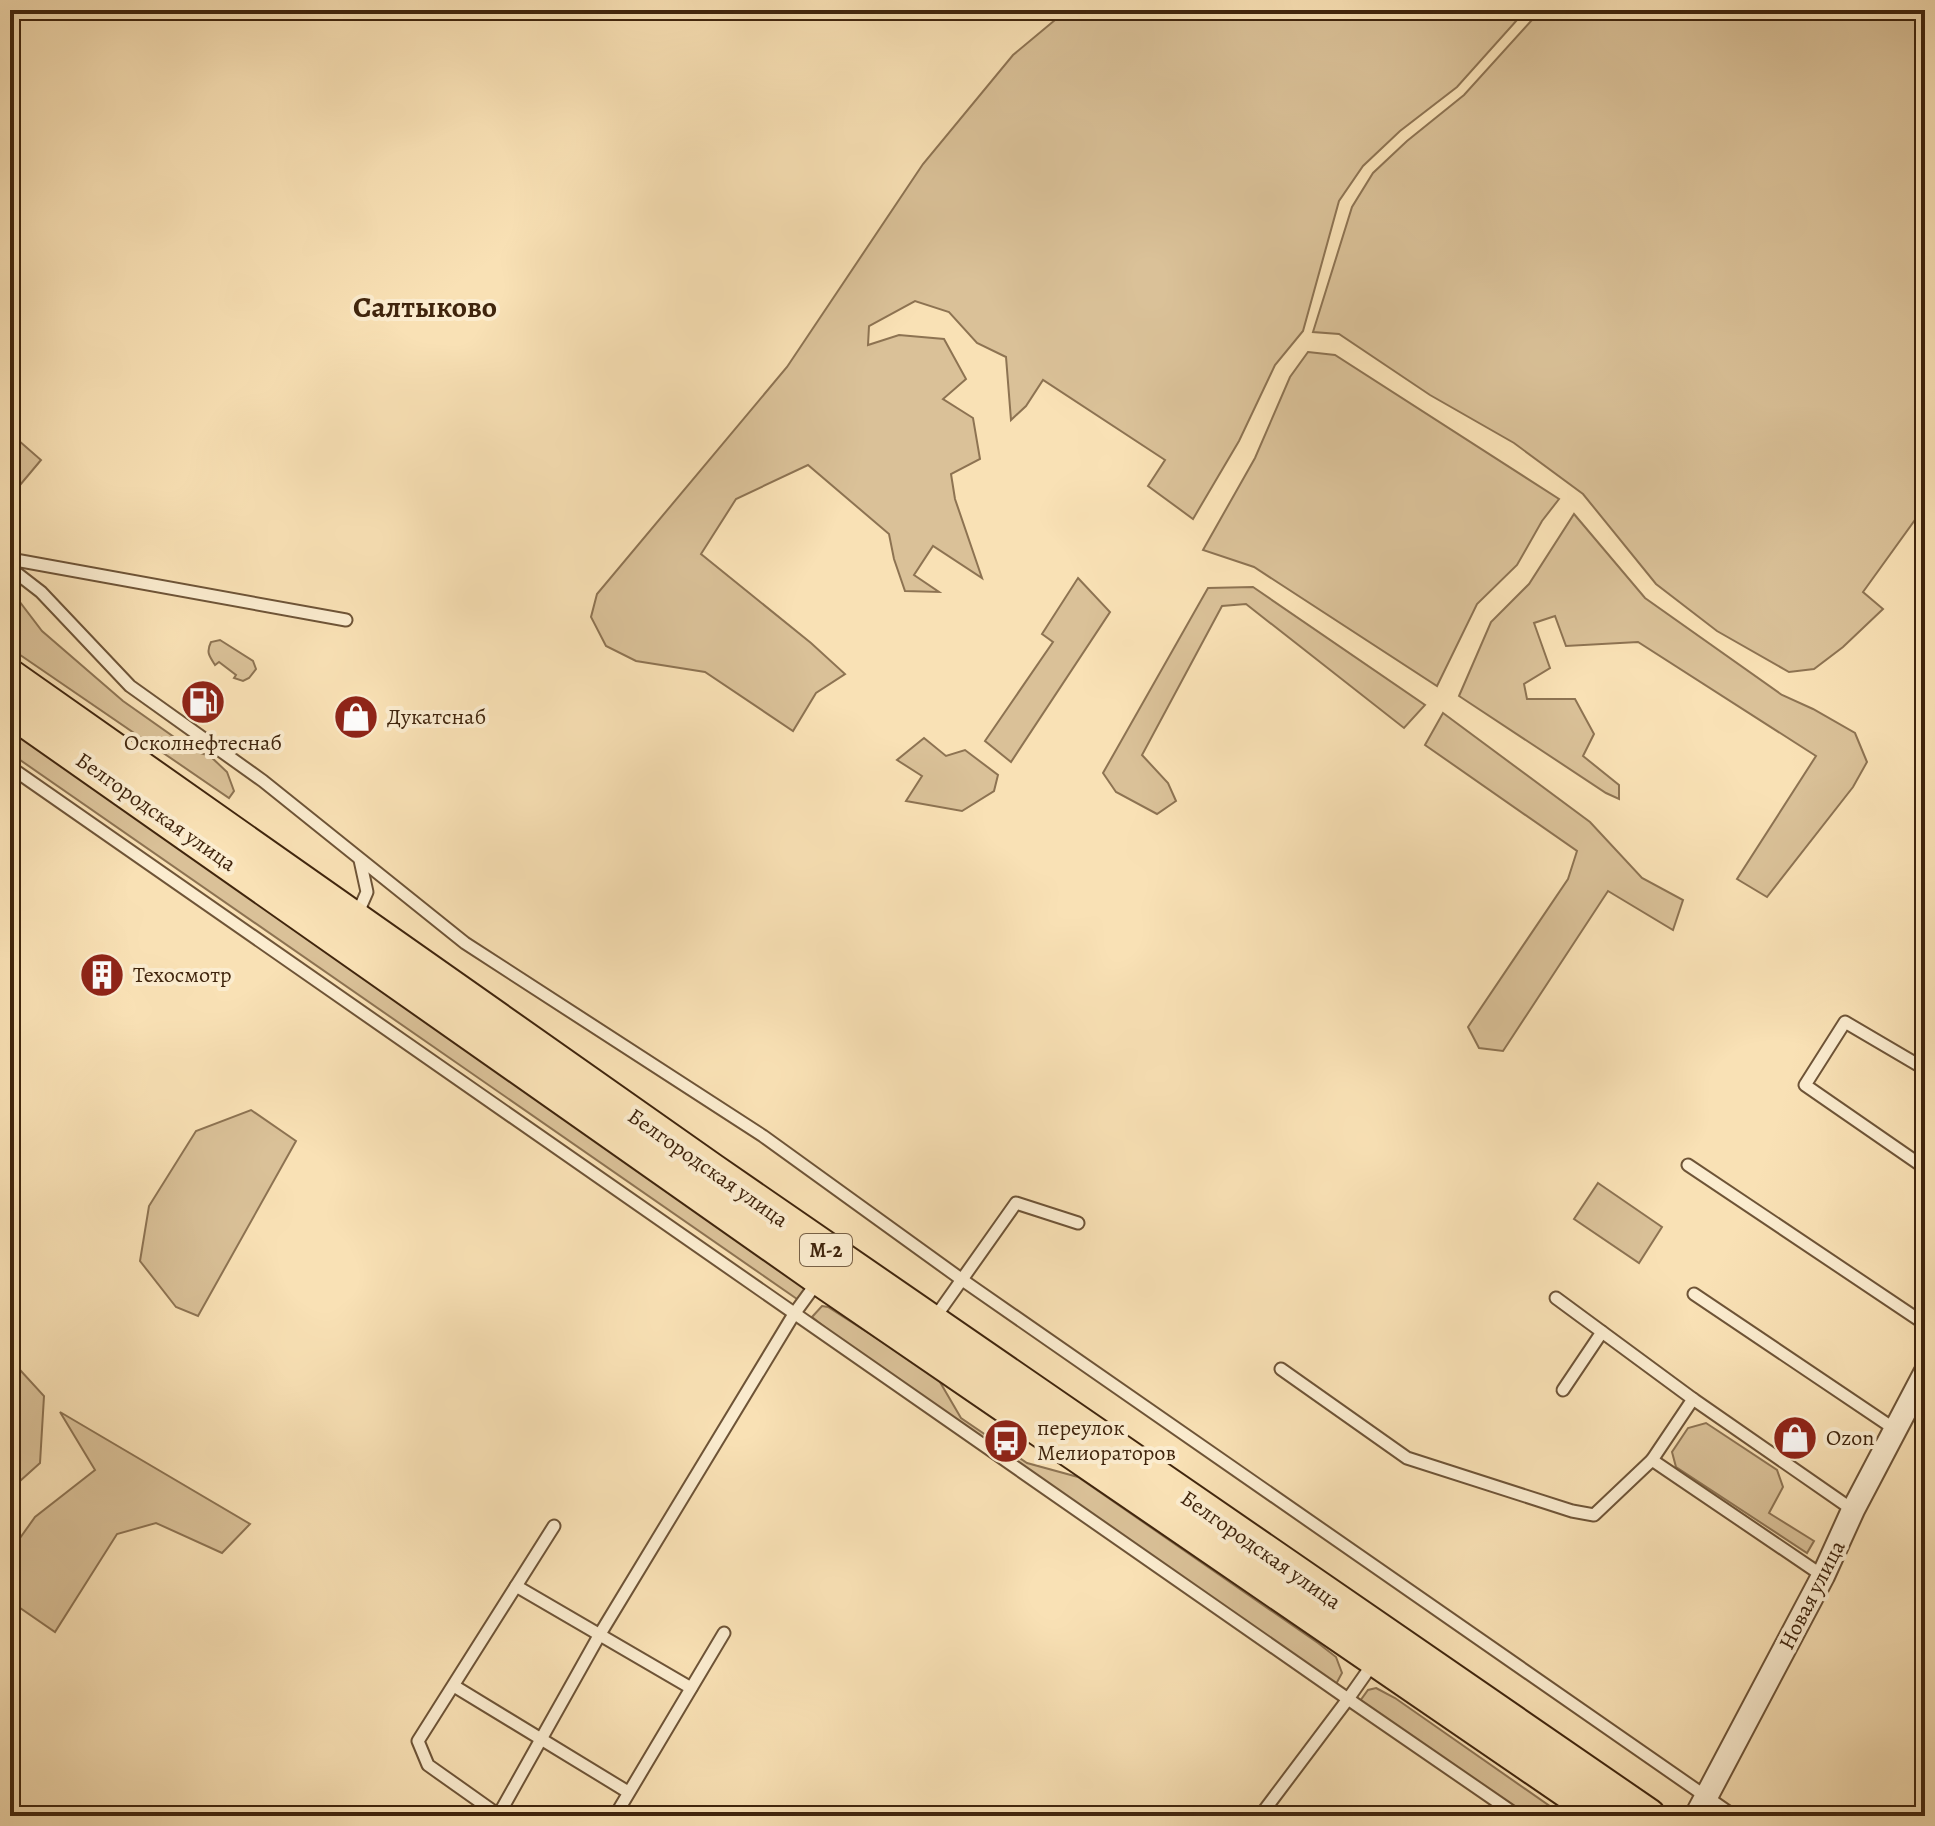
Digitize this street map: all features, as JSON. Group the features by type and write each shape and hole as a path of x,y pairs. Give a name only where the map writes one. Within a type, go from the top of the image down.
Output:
{"main road":[{"name":"Белгородская улица","path":"10,677 316,908 820,1278 1605,1816"},
{"name":"Белгородская улица","path":"10,709 316,908 355,918 712,1171 1648,1816"}],"street":[{"name":"Новая улица","path":"1702,1807 1925,1373"}],"lane":[{"path":"10,559 346,620"},
{"path":"10,568 41,592 130,686 263,781 465,943 763,1136 1702,1807 1734,1816"},
{"path":"10,767 1518,1816"},
{"path":"355,918 367,892 360,860"},
{"path":"1925,1069 1845,1022 1805,1085 1925,1168"},
{"path":"1688,1165 1925,1324"},
{"path":"931,1323 1016,1203 1078,1223"},
{"path":"554,1526 418,1741 428,1765 499,1816 600,1634 794,1314 820,1278"},
{"path":"1694,1294 1896,1430"},
{"path":"1556,1298 1693,1399 1853,1510"},
{"path":"1563,1390 1602,1332"},
{"path":"1281,1369 1407,1458 1572,1511 1594,1515 1652,1460 1693,1399"},
{"path":"1652,1460 1823,1576"},
{"path":"516,1586 691,1688"},
{"path":"615,1816 724,1633"},
{"path":"1260,1816 1377,1658"},
{"path":"454,1686 628,1792"}],"shaded area":[{"path":"1067,10 1526,10 1457,87 1400,131 1363,166 1339,201 1303,331 1275,365 1239,441 1193,519 1148,486 1165,460 1043,380 1026,406 1011,420 1006,357 977,343 949,312 915,301 869,326 868,345 899,335 944,339 966,379 943,399 973,418 980,459 951,474 955,499 982,578 933,546 914,575 939,592 905,591 889,534 808,465 736,499 701,554 845,674 816,693 793,731 705,672 636,661 606,646 591,617 597,594 787,367 923,164 1013,55"},
{"path":"1541,10 1925,10 1925,506 1863,592 1883,609 1843,647 1814,669 1789,672 1717,631 1656,584 1583,494 1514,443 1430,395 1339,334 1313,332 1352,207 1373,173 1464,95"},
{"path":"1308,352 1335,355 1559,499 1542,521 1517,565 1477,604 1437,686 1254,567 1203,550 1255,458 1290,377"},
{"path":"10,433 41,460 10,497"},
{"path":"1574,514 1645,598 1782,695 1855,733 1867,762 1853,787 1767,897 1737,879 1816,756 1638,642 1566,646 1555,616 1534,623 1550,668 1524,684 1527,699 1575,699 1594,734 1583,756 1619,785 1619,799 1459,696 1491,622 1529,584"},
{"path":"1078,578 1110,612 1011,762 985,741 1053,642 1042,634"},
{"path":"1253,587 1425,705 1404,728 1246,604 1222,606 1142,755 1168,783 1176,801 1157,814 1116,792 1103,773 1208,588"},
{"path":"10,589 42,631 123,701 194,751 210,756 227,772 234,791 229,798 10,648"},
{"path":"220,640 253,661 256,669 249,678 243,681 234,678 236,675 219,662 215,665 209,649 211,642"},
{"path":"1443,713 1590,822 1642,878 1683,900 1673,930 1608,891 1503,1051 1479,1048 1468,1027 1568,879 1577,851 1425,745"},
{"path":"10,723 807,1289 797,1299 10,753"},
{"path":"924,738 946,756 965,750 998,775 994,791 962,811 906,801 922,776 897,760"},
{"path":"251,1110 296,1141 198,1316 176,1307 140,1261 149,1206 196,1131"},
{"path":"1598,1183 1662,1227 1639,1263 1574,1219"},
{"path":"822,1306 937,1377 961,1418 1027,1463 1078,1477 1318,1643 1336,1657 1342,1673 1335,1686 901,1388 812,1317"},
{"path":"10,1359 44,1396 40,1463 10,1490"},
{"path":"60,1412 250,1524 222,1553 156,1523 117,1534 55,1632 10,1601 10,1552 35,1517 95,1470"},
{"path":"1706,1423 1777,1470 1783,1487 1769,1513 1814,1541 1807,1553 1676,1467 1672,1452 1688,1428"},
{"path":"1376,1688 1395,1698 1564,1816 1521,1816 1360,1701 1368,1690"}],"place":[{"name":"Осколнефтеснаб","path":"203,702"},
{"name":"Дукатснаб","path":"356,717"},
{"name":"Техосмотр","path":"102,975"},
{"name":"Ozon","path":"1795,1438"},
{"name":"переулок Мелиораторов","path":"1006,1441"}],"district":[{"name":"Салтыково","path":"425,307"}]}
